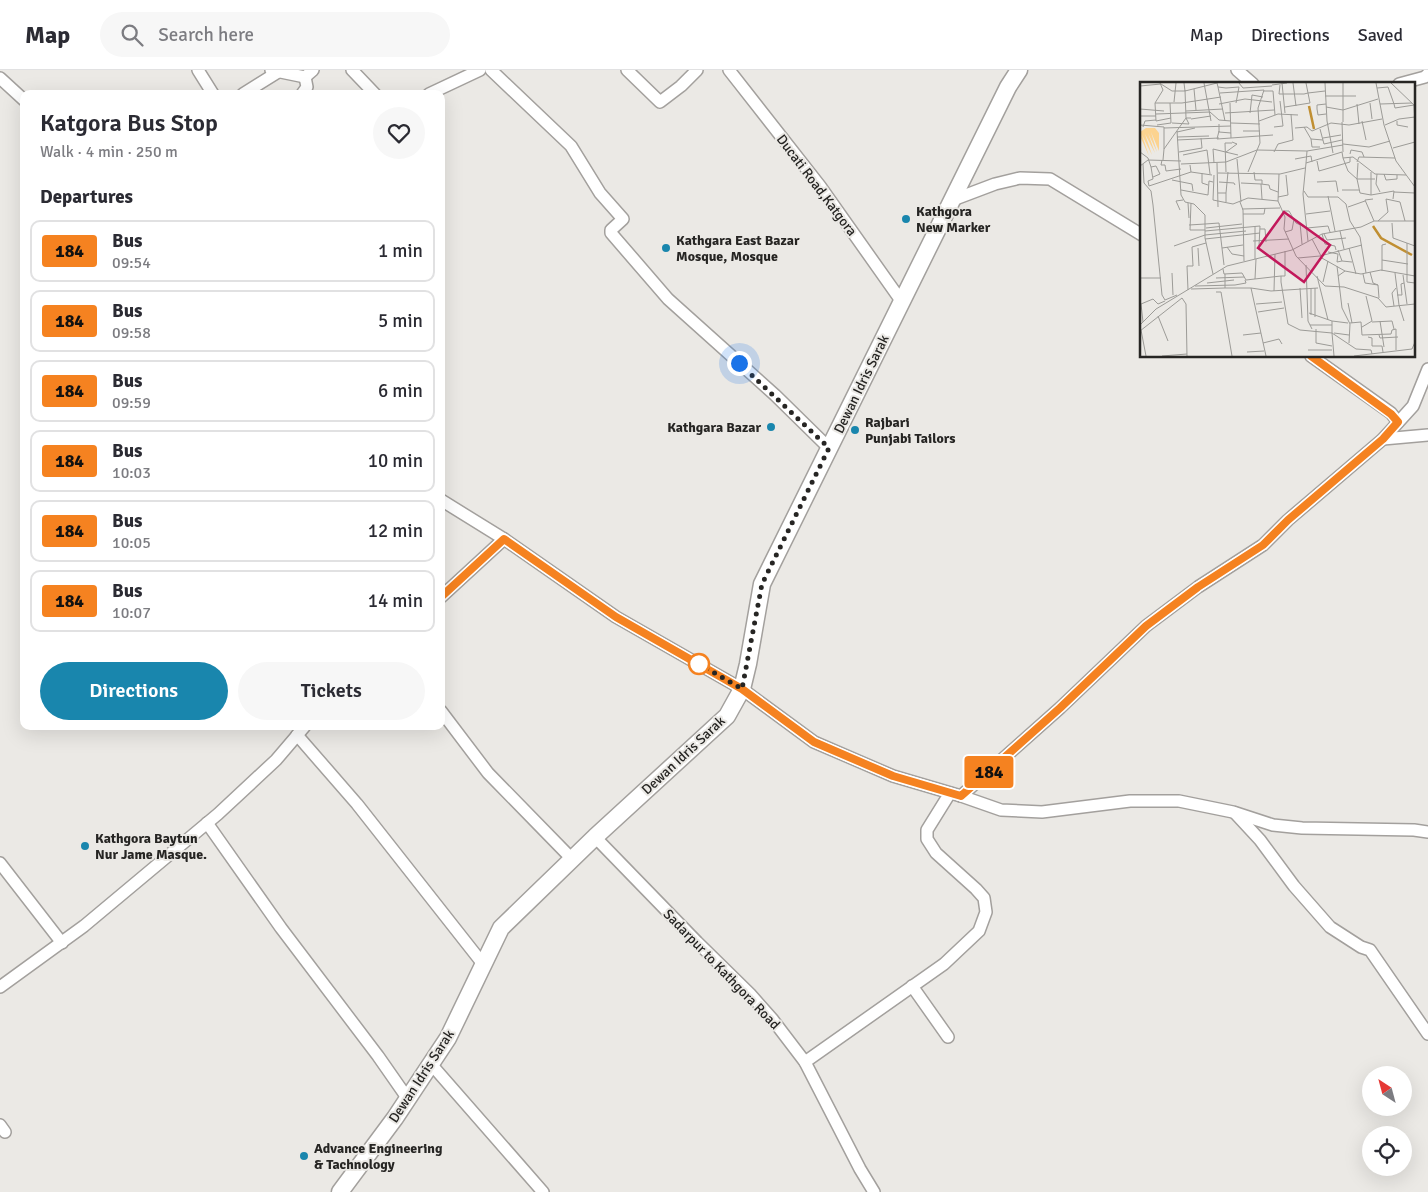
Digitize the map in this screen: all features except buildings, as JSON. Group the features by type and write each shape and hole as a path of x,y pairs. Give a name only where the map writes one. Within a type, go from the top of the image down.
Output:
{"main road":[{"name":"Dewan Idris Sarak","path":"340,1192 408,1099 448,1038 501,928 595,837 727,716 742,689 762,584 950,201 1008,87 1019,70"}],"street":[{"path":"198,70 210,90"},
{"path":"352,70 371,90"},
{"path":"438,90 480,70"},
{"path":"491,70 571,146 600,193 623,218 611,230 611,234 668,299 775,395 829,448"},
{"path":"627,70 660,102 681,86 697,70"},
{"name":"Ducati Road,Katgora","path":"729,70 820,186 902,302"},
{"path":"1237,70 1251,82"},
{"path":"249,90 275,71 309,73 305,90"},
{"path":"1407,82 1425,77 1428,74"},
{"path":"0,78 20,96"},
{"path":"950,201 995,184 1020,178 1050,179 1140,234"},
{"path":"1314,358 1391,414 1398,422"},
{"path":"961,796 1060,708 1146,626 1198,587 1263,545 1288,520 1383,439 1413,406 1428,369"},
{"path":"1383,439 1428,435"},
{"path":"445,502 504,539 616,617 742,689 814,742 893,776 1001,810 1042,812 1130,801 1179,801 1233,812 1273,825 1302,828 1414,830 1428,832"},
{"path":"445,593 504,539"},
{"path":"445,716 488,773 572,860"},
{"path":"0,987 62,942 206,823 276,760 302,730"},
{"path":"297,736 357,804 483,964"},
{"path":"805,1062 944,964 979,931 986,912 984,898 936,853 926,835 927,830 950,793"},
{"path":"1233,812 1260,840 1305,899 1330,927 1361,947 1370,950 1428,1034"},
{"path":"206,823 408,1099"},
{"name":"Sadarpur to Kathgora Road","path":"595,837 750,994 773,1020 805,1062 860,1169 874,1192"},
{"path":"0,863 62,942"},
{"path":"912,986 948,1037"},
{"path":"431,1064 543,1192"}],"bus line":[{"name":"184","path":"445,593 504,539 616,617 742,689 814,742 893,776 961,796 1060,708 1146,626 1198,587 1263,545 1288,520 1383,439 1398,422 1391,414 1352,384 1314,358"}],"place":[{"name":"Kathgora New Marker","path":"906,219"},
{"name":"Kathgara East Bazar Mosque, Mosque","path":"666,248"},
{"name":"Kathgara Bazar","path":"771,427"},
{"name":"Rajbari Punjabi Tailors","path":"855,430"},
{"name":"Kathgora Baytun Nur Jame Masque.","path":"85,846"},
{"name":"Advance Engineering & Tachnology","path":"304,1156"}],"route":[{"path":"699,664 742,689 762,584 829,448 739,363"}]}
